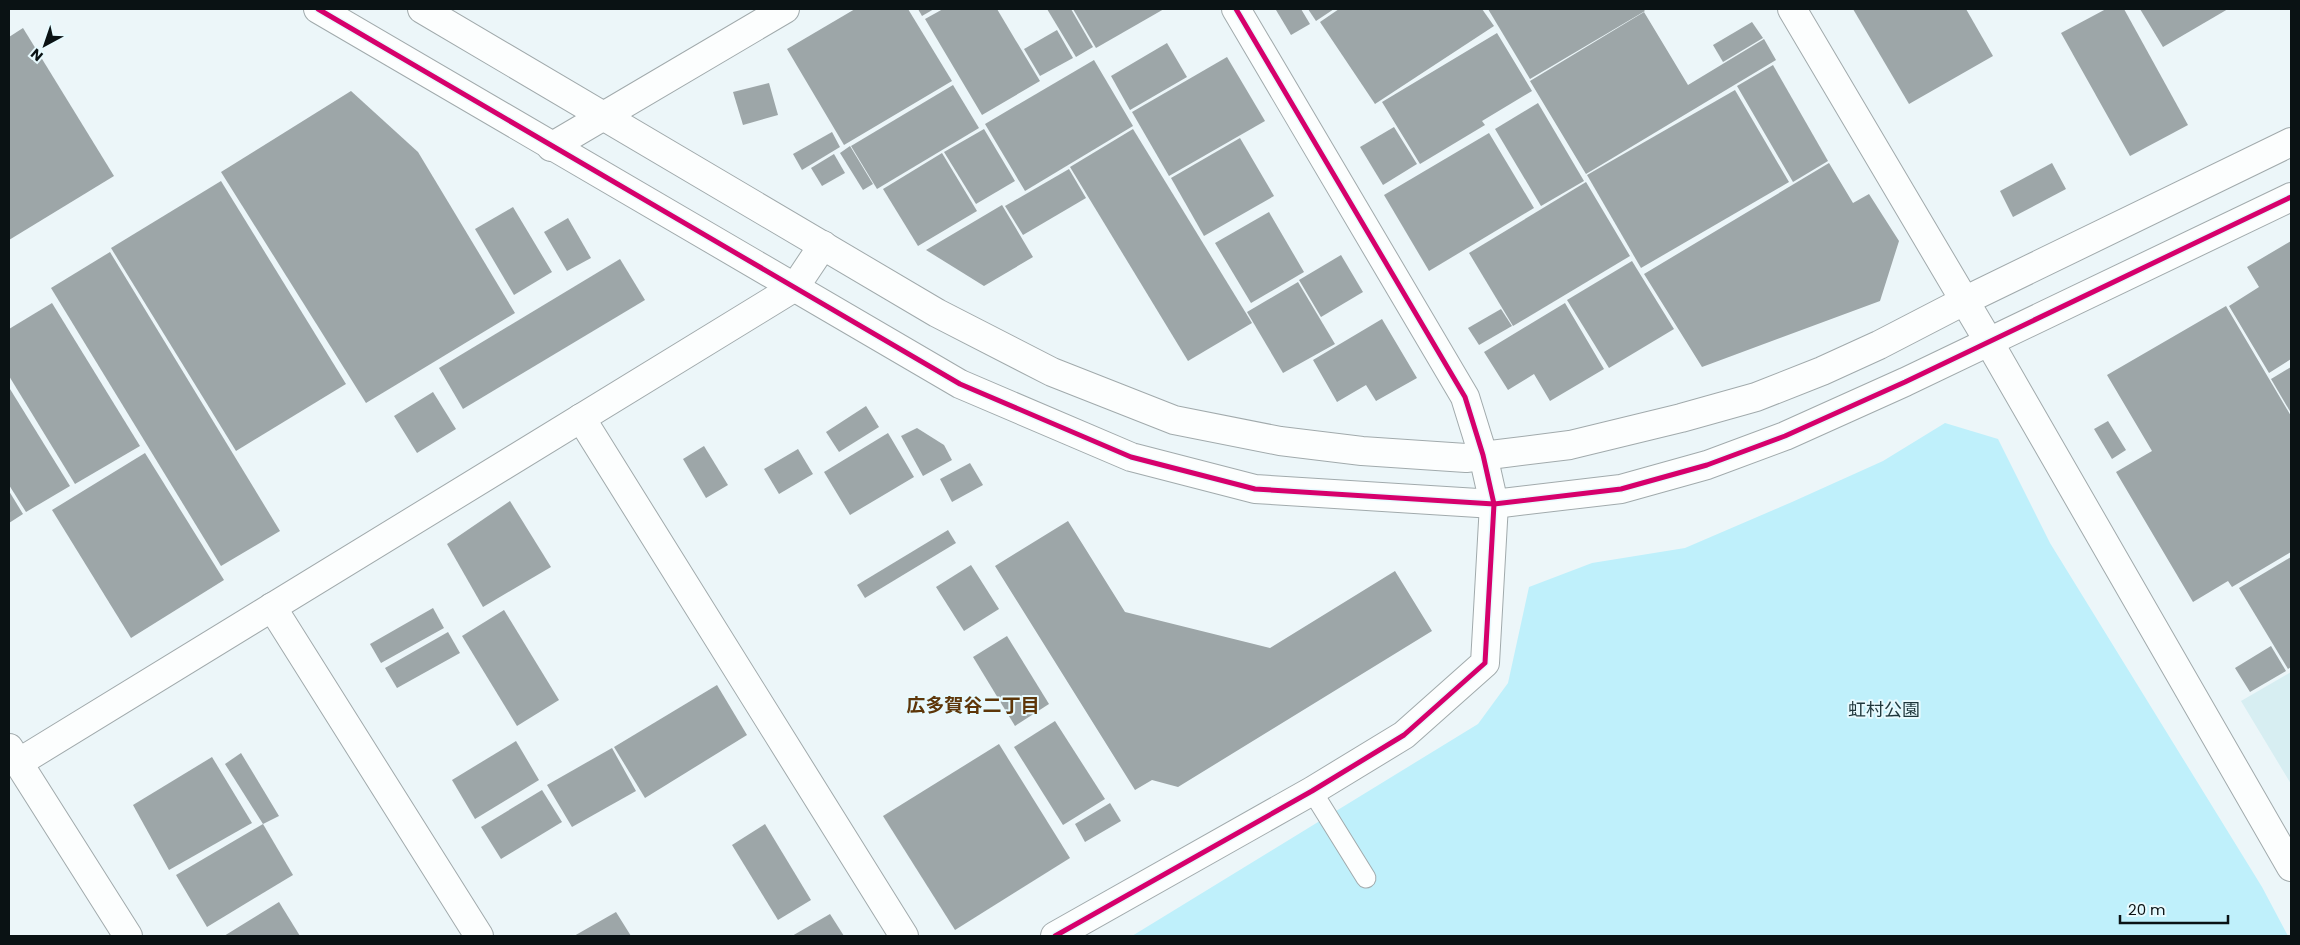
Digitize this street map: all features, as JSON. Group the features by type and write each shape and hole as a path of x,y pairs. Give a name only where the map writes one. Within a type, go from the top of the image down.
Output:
{"street":[{"path":"318,9 551,147 960,384 1131,457 1255,489 1494,504 1621,489 1707,465 1785,436 1989,342 2291,197"},
{"path":"422,9 938,313 1052,372 1174,420 1280,441 1362,451 1466,458 1570,445 1756,397 1822,372 1964,300 2291,142"},
{"path":"551,147 785,9"},
{"path":"1055,936 1312,791 1404,735 1485,663 1494,504 1484,455 1465,397 1236,9"},
{"path":"1792,9 1989,342 2291,866"},
{"path":"128,936 12,760 272,607 795,288 823,246"},
{"path":"581,418 904,936"},
{"path":"272,607 479,936"}],"lane":[{"path":"1312,791 1366,878"}],"shaded area":[{"path":"2291,672 2291,784 2241,701"}],"green space":[{"name":"虹村公園","path":"1945,423 1998,439 2050,543 2262,887 2288,936 1132,936 1478,724 1508,683 1529,587 1592,563 1685,548 1883,461"}],"building":[{"path":"855,9 908,9 952,81 844,145 787,49"},
{"path":"918,9 934,9 922,16"},
{"path":"943,9 997,9 1040,81 982,115 925,19"},
{"path":"1047,9 1071,9 1093,47 1076,57"},
{"path":"1073,9 1164,9 1096,48"},
{"path":"1301,9 1310,24 1291,35 1276,10"},
{"path":"1308,9 1334,9 1316,21"},
{"path":"1339,9 1482,9 1494,26 1375,104 1320,22"},
{"path":"1488,9 1643,9 1645,11 1530,79"},
{"path":"1853,9 1966,9 1993,56 1909,104"},
{"path":"2106,9 2124,9 2188,125 2130,156 2061,33"},
{"path":"2140,9 2228,9 2163,47"},
{"path":"1644,12 1688,85 1764,39 1776,60 1586,174 1530,81"},
{"path":"1752,22 1763,38 1723,62 1713,45"},
{"path":"23,28 114,176 9,240 9,37"},
{"path":"1057,30 1073,58 1040,76 1024,49"},
{"path":"1497,33 1532,91 1482,121 1485,125 1420,164 1382,102"},
{"path":"1167,43 1187,77 1130,110 1111,76"},
{"path":"1227,57 1265,121 1169,176 1132,112"},
{"path":"1094,60 1133,126 1025,191 985,124"},
{"path":"1773,65 1828,161 1793,182 1737,86"},
{"path":"769,83 778,115 743,125 733,92"},
{"path":"953,85 979,128 877,189 851,146"},
{"path":"1735,90 1789,182 1641,268 1587,175"},
{"path":"351,91 418,152 515,313 366,403 221,172"},
{"path":"1538,103 1584,181 1541,206 1495,129"},
{"path":"1394,127 1417,164 1383,185 1360,147"},
{"path":"984,129 1015,181 976,204 944,152"},
{"path":"1133,129 1252,323 1188,361 1070,167"},
{"path":"832,132 840,147 802,170 793,154"},
{"path":"1489,133 1534,208 1429,271 1384,195"},
{"path":"1240,138 1274,196 1204,236 1171,178"},
{"path":"850,146 873,184 863,190 840,153"},
{"path":"942,153 977,211 918,246 883,189"},
{"path":"834,154 845,173 822,186 811,168"},
{"path":"1829,163 1853,203 1869,194 1899,241 1880,301 1702,367 1644,274"},
{"path":"2052,163 2066,189 2013,217 2000,191"},
{"path":"1069,169 1086,198 1023,235 1005,206"},
{"path":"221,181 346,384 236,451 111,248"},
{"path":"1586,182 1630,256 1513,326 1469,253"},
{"path":"1002,205 1033,257 984,286 926,250"},
{"path":"513,207 552,272 514,295 475,229"},
{"path":"1269,212 1304,272 1251,303 1215,243"},
{"path":"568,218 591,258 567,271 544,232"},
{"path":"2291,241 2291,359 2269,373 2229,306 2259,287 2247,267"},
{"path":"110,252 280,531 221,566 51,288"},
{"path":"1341,255 1363,292 1321,317 1299,280"},
{"path":"620,259 645,300 463,409 439,368"},
{"path":"1632,261 1674,329 1609,368 1567,300"},
{"path":"1298,282 1335,344 1283,373 1247,312"},
{"path":"52,303 140,446 75,484 9,376 9,329"},
{"path":"1565,303 1604,369 1550,401 1534,374 1508,390 1484,352"},
{"path":"2226,306 2291,416 2291,552 2232,587 2228,581 2193,602 2116,472 2152,451 2107,375"},
{"path":"1501,309 1512,326 1479,345 1468,328"},
{"path":"1382,319 1417,378 1376,401 1366,385 1337,402 1313,360"},
{"path":"2291,367 2291,413 2271,379"},
{"path":"10,389 70,486 26,512 9,485"},
{"path":"433,392 456,429 417,453 394,416"},
{"path":"866,406 879,427 839,452 826,432"},
{"path":"2108,421 2126,450 2112,459 2094,429"},
{"path":"917,428 944,445 952,460 923,476 901,436"},
{"path":"888,433 914,477 850,515 824,472"},
{"path":"704,446 728,485 706,498 683,459"},
{"path":"798,449 813,474 779,494 764,469"},
{"path":"145,453 224,580 131,638 52,510"},
{"path":"970,463 983,485 952,502 940,479"},
{"path":"9,491 23,514 9,523"},
{"path":"510,501 551,567 483,607 447,544"},
{"path":"1068,521 1125,612 1270,648 1395,571 1432,631 1178,787 1152,780 1135,790 995,566"},
{"path":"948,530 956,543 865,598 857,585"},
{"path":"2291,557 2291,667 2288,669 2239,588"},
{"path":"971,565 999,609 964,631 936,587"},
{"path":"433,608 444,628 381,663 370,644"},
{"path":"504,610 559,700 517,726 462,636"},
{"path":"448,632 460,653 397,688 385,668"},
{"path":"1007,636 1049,704 1015,726 973,657"},
{"path":"2271,646 2286,671 2250,692 2235,668"},
{"path":"717,685 747,735 645,798 614,747"},
{"path":"1055,721 1105,799 1063,825 1014,747"},
{"path":"516,741 539,780 475,819 452,780"},
{"path":"999,744 1070,858 955,930 883,816"},
{"path":"612,748 636,791 572,827 547,785"},
{"path":"241,753 279,816 263,824 225,764"},
{"path":"212,757 252,823 169,870 133,805"},
{"path":"542,790 562,822 501,859 481,827"},
{"path":"1110,803 1121,821 1085,842 1075,824"},
{"path":"263,824 293,875 207,927 176,875"},
{"path":"765,824 811,900 778,920 732,845"},
{"path":"279,902 300,936 224,936"},
{"path":"616,912 631,936 574,936"},
{"path":"830,914 844,936 792,936"}],"cycle path":[{"path":"318,9 960,384 1131,457 1255,489 1494,504 1621,489 1707,465 1785,436 1905,382 2291,197"},
{"path":"1055,936 1312,791 1404,735 1485,663 1494,504 1483,455 1465,397 1236,9"}],"district":[{"name":"広多賀谷二丁目","path":"973,705"}]}
